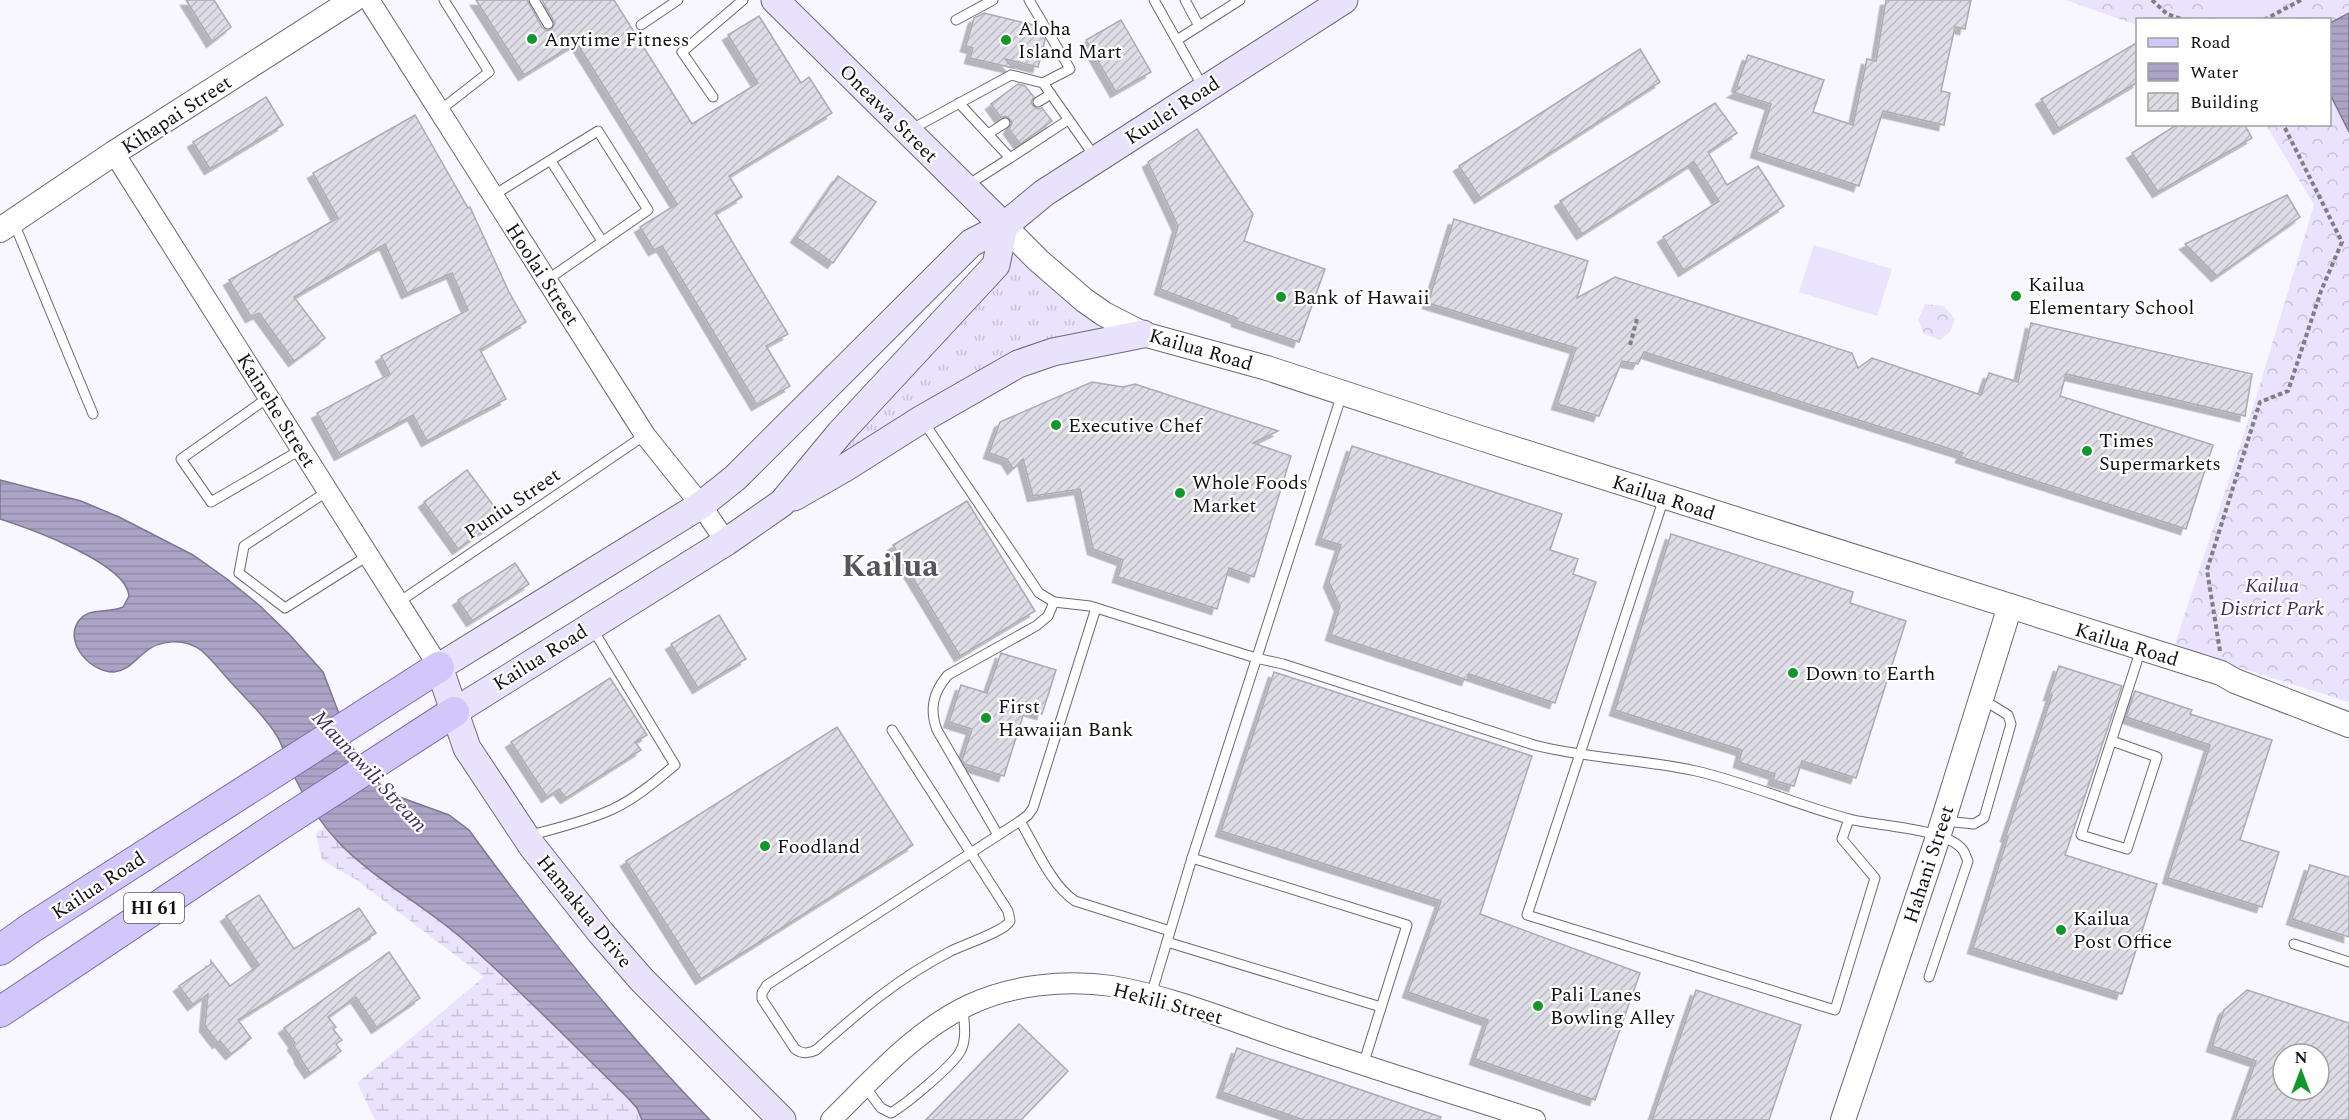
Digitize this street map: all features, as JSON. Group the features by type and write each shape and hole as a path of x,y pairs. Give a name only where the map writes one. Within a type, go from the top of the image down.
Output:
{"main road":[{"name":"Oneawa Street","path":"775,0 1004,226"},
{"name":"Kuulei Road","path":"1004,226 1044,193 1344,0"},
{"name":"Kailua Road","path":"0,1012 57,972 453,712 726,542 782,503 840,433 996,266 1004,226"},
{"name":"Kailua Road","path":"0,950 286,764 701,505 735,478 971,243 1004,226"},
{"path":"782,503 843,470 922,419 1018,364 1053,352 1143,334"},
{"name":"Hamakua Drive","path":"439,667 467,748 526,836 600,933 642,980 782,1120"}],"street":[{"name":"Kihapai Street","path":"7,225 114,153 353,0"},
{"name":"Hoolai Street","path":"369,0 645,435 701,505 726,542"},
{"name":"Kainehe Street","path":"114,153 439,667"},
{"name":"Kailua Road","path":"1004,226 1039,261 1084,300 1104,314 1143,334 1200,348 2221,673 2235,681 2349,725"},
{"name":"Hahani Street","path":"1843,1120 1940,829 2010,606"},
{"name":"Hekili Street","path":"831,1120 922,1033 963,1008 1004,993 1038,986 1077,984 1111,986 1151,996 1535,1120"}],"lane":[{"path":"439,111 489,72 444,0"},
{"path":"534,0 548,24"},
{"path":"641,25 678,0"},
{"path":"713,97 682,52 742,0"},
{"path":"956,20 993,0"},
{"path":"1029,0 1070,69 1043,83"},
{"path":"1155,0 1204,89"},
{"path":"1185,0 1199,26"},
{"path":"1177,40 1240,0"},
{"path":"908,131 1011,75 1043,83 1097,159"},
{"path":"1038,102 1051,94"},
{"path":"959,103 1010,158"},
{"path":"964,187 1068,120"},
{"path":"988,135 1005,123"},
{"path":"492,196 598,131 648,210 547,279"},
{"path":"551,161 603,241"},
{"path":"7,225 93,414"},
{"path":"1151,996 1192,858 1342,393"},
{"path":"269,397 181,459 212,502 302,449"},
{"path":"922,419 1039,593 1054,602 1096,608 1256,658 1283,664 1534,745 1578,754 1697,771 1849,819 1908,828 1940,829 1974,824 1984,818 2011,724 2008,715 1981,698"},
{"name":"Puniu Street","path":"399,602 645,435"},
{"path":"328,490 244,546 239,573 285,608 369,555"},
{"path":"1665,497 1578,754 1527,915 1835,1010 1875,878 1842,838 1849,819"},
{"path":"998,835 937,730 933,703 940,684 948,675 1042,622 1048,616 1054,602"},
{"path":"892,730 970,853 1008,911 1010,916 1008,925 933,960 902,979 873,999 816,1050 805,1053 795,1048 762,999 764,988 970,853 1020,821 1028,815 1033,808 1096,608"},
{"path":"526,836 584,820 614,808 645,789 675,765 591,626"},
{"path":"2112,741 2157,757 2127,849 2081,835 2141,648"},
{"path":"1020,821 1054,879 1067,896 1075,901 1170,931"},
{"path":"1929,976 1968,861 1963,849 1940,829"},
{"path":"1192,858 1407,925 1363,1065"},
{"path":"1167,942 1381,1007"},
{"path":"2294,944 2349,962"},
{"path":"865,1087 881,1108 891,1113 900,1108 923,1089 961,1051 965,1034 963,1008"}],"path":[{"path":"2152,0 2167,14 2178,18"},
{"path":"2268,18 2301,0"},
{"path":"2221,673 2207,570 2260,402 2288,391 2321,291 2342,242 2284,126"},
{"path":"1629,345 1637,319"}],"green space":[{"name":"Kailua District Park","path":"2066,0 2349,0 2349,702 2174,647 2259,388 2314,205 2267,126 2331,126 2331,18 2136,18 2136,25"},
{"path":"2207,0 2287,0 2251,18 2216,18"},
{"path":"1004,226 1120,323 1053,352 782,503 994,268"},
{"path":"1814,245 1892,269 1877,316 1799,292"},
{"path":"1925,304 1944,306 1955,319 1950,332 1940,340 1924,334 1918,320"},
{"path":"325,826 358,860 465,941 626,1096 637,1108 642,1120 375,1120 357,1083 484,977 355,879 322,860 316,834"}],"water":[{"path":"2349,13 2349,132 2331,96 2331,22"},
{"path":"0,480 81,501 119,517 193,555 259,605 323,672 351,745 368,771 394,795 449,815 469,830 584,979 677,1086 710,1120 642,1120 637,1108 626,1096 527,999 451,929 355,858 334,837 308,802 272,728 202,651 180,642 165,643 150,648 123,670 114,672 97,668 82,656 75,639 78,622 82,617 93,612 123,607 129,596 124,584 112,571 74,548 0,519"}],"building":[{"path":"186,0 214,0 231,27 212,42"},
{"path":"476,0 527,0 542,27 547,31 552,29 555,23 542,0 614,0 692,124 758,83 728,35 759,16 801,83 809,77 832,113 729,176 742,197 715,213 788,334 766,346 790,386 757,405 662,246 654,250 640,227 677,204 576,43 524,75"},
{"path":"1886,0 1971,0 1965,29 1955,27 1941,91 1950,93 1944,125 1883,111 1859,186 1756,152 1771,104 1733,92 1740,88 1737,86 1748,55 1824,80 1813,112 1853,125 1867,59 1876,61"},
{"name":"Aloha Island Mart","path":"984,13 1037,26 1045,40 1038,67 1005,59 1013,68 970,58 973,48 966,46 974,18"},
{"path":"1121,20 1151,72 1116,92 1086,40"},
{"path":"2136,43 2136,83 2059,129 2041,99"},
{"path":"1640,49 1660,82 1480,198 1459,166"},
{"path":"1018,84 1025,86 1034,97 1031,102 1033,106 1038,109 1042,108 1052,121 1020,144 1009,129 1012,123 1010,119 1005,116 1001,118 991,104"},
{"path":"266,97 283,125 210,169 193,142"},
{"path":"1715,103 1737,133 1708,152 1727,185 1758,166 1784,206 1684,271 1663,237 1719,201 1694,162 1582,234 1560,201"},
{"path":"415,115 468,208 470,207 509,292 526,322 480,350 506,399 427,441 413,415 340,455 317,413 390,374 381,356 468,310 452,273 407,293 385,244 294,297 325,338 294,361 259,313 251,317 229,280 338,218 313,173"},
{"path":"2175,126 2245,126 2252,138 2158,192 2132,153"},
{"path":"1197,129 1253,214 1244,241 1325,269 1299,342 1237,321 1237,318 1160,289 1178,226 1148,162"},
{"path":"838,176 876,202 833,263 796,237"},
{"path":"2287,195 2300,217 2217,276 2185,244"},
{"path":"1454,219 1588,261 1577,298 1615,277 1852,353 1858,368 1872,358 1981,395 1989,373 2018,382 2031,323 2252,374 2245,416 2066,374 2060,396 2213,445 2186,529 1961,457 1963,453 1644,352 1638,364 1622,361 1599,416 1557,404 1576,348 1428,303"},
{"name":"Whole Foods Market","path":"1092,382 1123,387 1135,384 1278,431 1253,443 1291,456 1254,577 1229,568 1217,609 1118,577 1123,560 1093,549 1080,489 1033,496 1023,459 1013,469 1007,459 989,453 1000,422"},
{"path":"1352,446 1562,514 1550,550 1578,559 1573,574 1596,582 1555,703 1469,674 1467,680 1331,635 1340,606 1329,582 1341,545 1321,539"},
{"path":"467,470 502,517 458,549 424,502"},
{"path":"967,501 1035,611 960,656 893,545"},
{"path":"1671,534 1853,592 1850,603 1906,621 1856,778 1802,761 1794,786 1773,780 1775,774 1739,762 1742,750 1615,710"},
{"path":"515,563 529,584 472,621 458,600"},
{"path":"719,615 746,659 698,688 671,644"},
{"name":"First Hawaiian Bank","path":"1001,653 1056,670 1042,714 1025,709 1004,776 965,764 962,760 972,729 949,722 961,685 987,693"},
{"path":"2059,666 2122,686 2065,855 2157,884 2122,994 1973,948"},
{"path":"1274,672 1532,756 1480,914 1640,973 1595,1100 1475,1059 1488,1020 1408,992 1441,901 1221,831"},
{"path":"610,678 647,735 635,742 641,750 566,798 559,789 547,797 511,742"},
{"path":"2135,691 2192,710 2190,714 2272,740 2240,840 2279,852 2262,907 2168,878 2210,745 2126,717"},
{"path":"837,727 913,845 701,979 626,861"},
{"path":"2310,865 2349,877 2349,937 2292,919"},
{"path":"259,895 294,949 359,908 376,933 238,1020 251,1038 231,1054 220,1041 218,1043 205,1026 208,994 193,1005 179,986 211,964 211,961 230,986 259,965 226,916"},
{"path":"389,952 420,998 377,1028 356,997 328,1017 336,1027 333,1029 342,1040 336,1044 341,1051 310,1073 293,1045 295,1043 284,1028"},
{"path":"1696,990 1801,1025 1769,1120 1652,1120"},
{"path":"2247,990 2349,1023 2349,1120 2235,1120 2256,1061 2212,1046 2224,1010"},
{"path":"1019,1024 1068,1071 1021,1120 926,1120"},
{"path":"1237,1048 1441,1117 1440,1120 1304,1120 1222,1092"}],"place":[{"name":"Anytime Fitness","path":"532,39"},
{"name":"Aloha Island Mart","path":"1006,40"},
{"name":"Kailua Elementary School","path":"2016,296"},
{"name":"Bank of Hawaii","path":"1281,297"},
{"name":"Executive Chef","path":"1056,425"},
{"name":"Times Supermarkets","path":"2087,451"},
{"name":"Whole Foods Market","path":"1180,493"},
{"name":"Down to Earth","path":"1793,673"},
{"name":"First Hawaiian Bank","path":"986,718"},
{"name":"Foodland","path":"765,846"},
{"name":"Kailua Post Office","path":"2061,930"},
{"name":"Pali Lanes Bowling Alley","path":"1538,1006"}],"district":[{"name":"Kailua","path":"890,565"}],"water label":[{"name":"Maunawili Stream","path":"370,771"}]}
